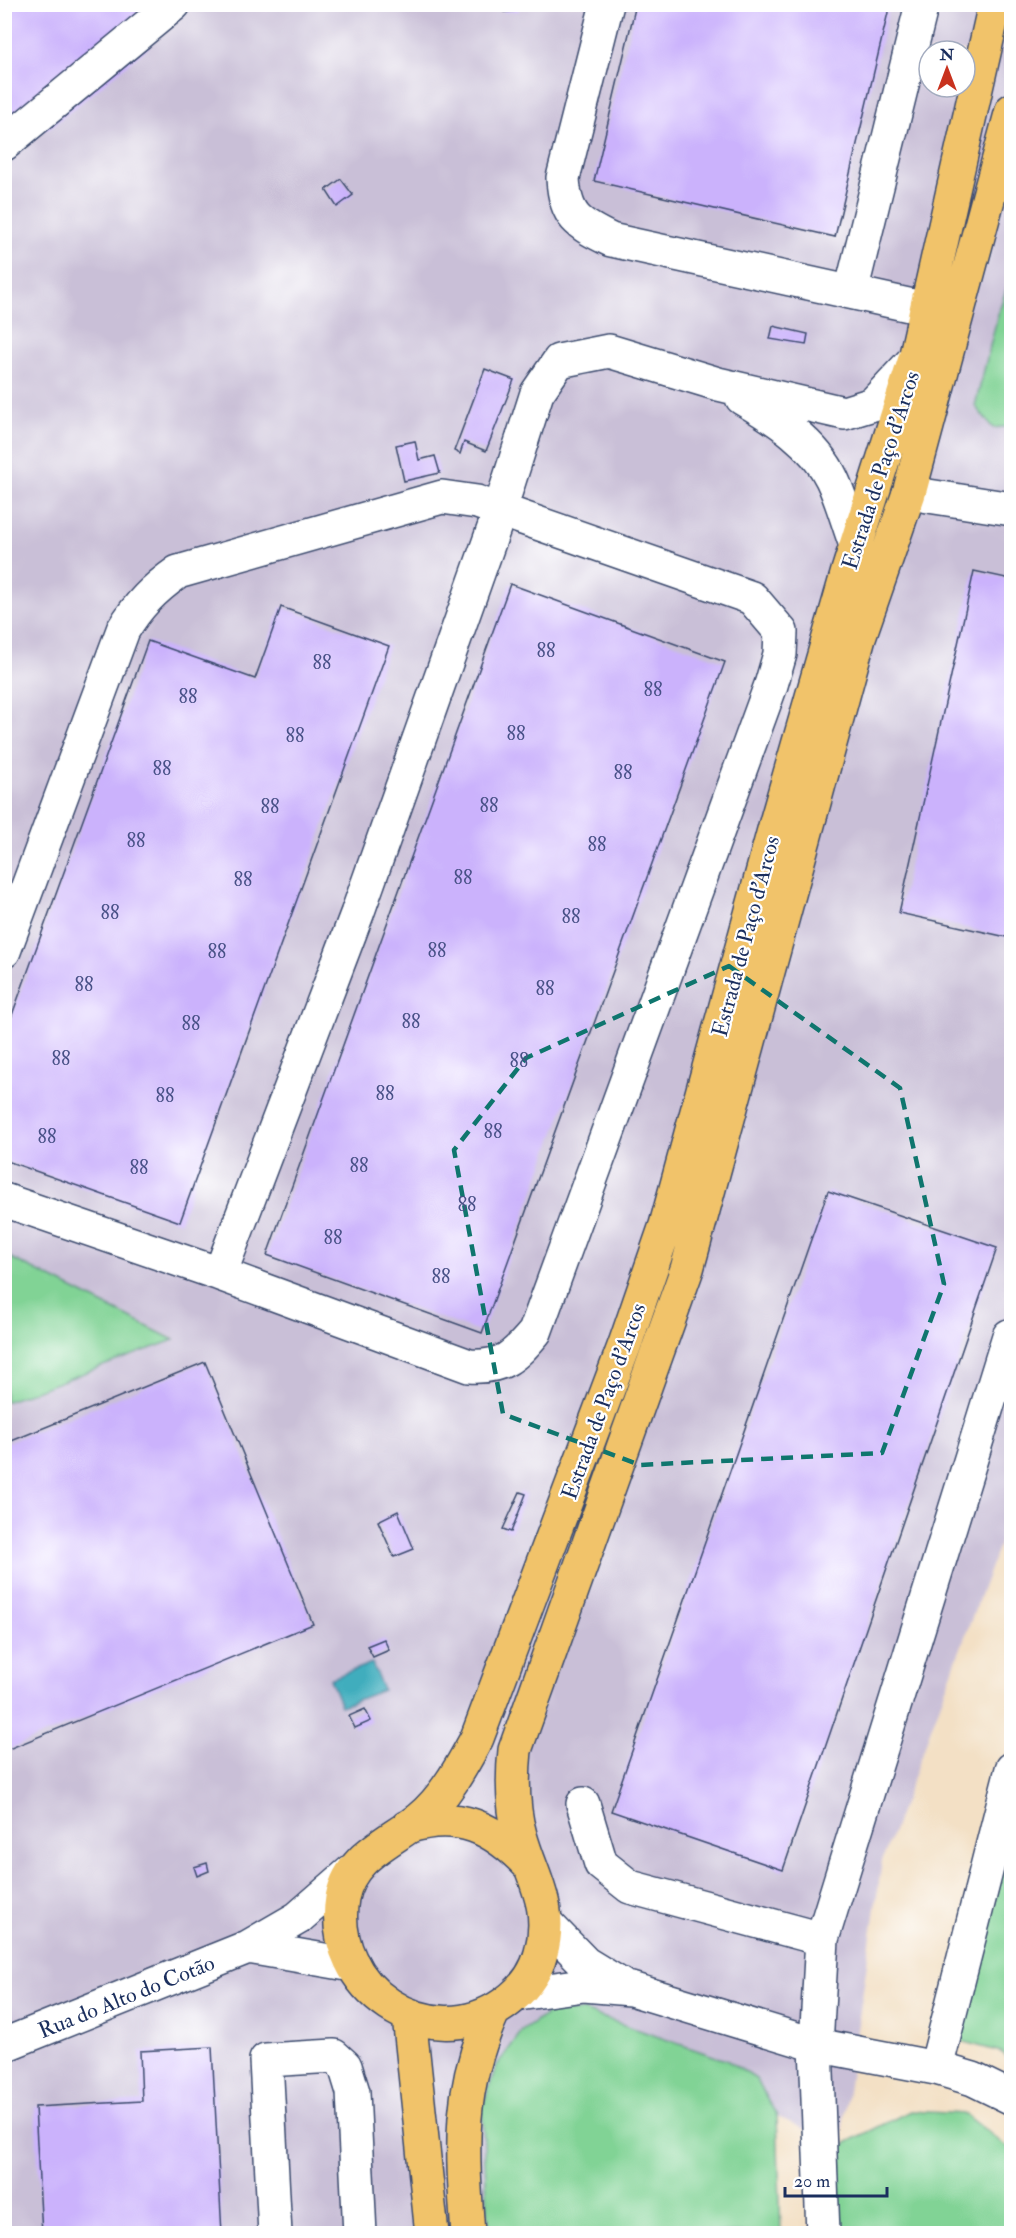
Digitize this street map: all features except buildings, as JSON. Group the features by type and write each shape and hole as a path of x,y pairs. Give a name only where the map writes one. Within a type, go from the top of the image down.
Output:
{"main road":[{"name":"Estrada de Paço d'Arcos","path":"505,2003 469,2020 436,2023 409,2016 385,2004 365,1984 353,1965 342,1926 342,1898 352,1871 380,1844 419,1819 435,1802 465,1760 477,1738 625,1344 666,1225 777,819 856,545 915,359 995,4"},
{"name":"Estrada de Paço d'Arcos","path":"468,2234 463,2114 474,2056 505,2003 534,1971 541,1954 546,1923 540,1888 519,1835 512,1781 515,1750 687,1269 859,637 909,493 1011,110"},
{"name":"Estrada de Paço d'Arcos","path":"403,1829 426,1821 448,1820 473,1825 498,1836 530,1867"},
{"path":"409,2016 432,2234"}],"street":[{"path":"4,144 174,4"},
{"path":"607,4 563,178 564,195 570,212 583,226 611,240 927,309"},
{"path":"852,292 922,4"},
{"path":"220,1274 357,914 500,510 537,393 559,361 609,351 718,384 844,413 873,404 915,359"},
{"path":"718,384 778,419 812,452 831,477 856,545"},
{"path":"909,493 1011,509"},
{"path":"4,951 123,630 136,608 154,588 178,572 442,497 477,502 752,598 781,632 780,654 771,685 535,1332 507,1360 489,1367 469,1366 220,1274 4,1200"},
{"path":"823,2234 816,2045 822,1940 1008,1336"},
{"path":"936,2068 1011,1769"},
{"path":"583,1804 601,1864 630,1887 822,1940"},
{"name":"Rua do Alto do Cotão","path":"4,2045 248,1947 298,1918 352,1871"},
{"path":"546,1923 585,1963 605,1977 631,1989 816,2045 936,2068 974,2079 1011,2098"},
{"path":"248,1947 353,1965"},
{"path":"505,2003 584,1985 631,1989"},
{"path":"275,2234 266,2060 334,2056 345,2066 352,2092 360,2234"}],"highlighted area":[{"path":"729,966 900,1088 944,1284 882,1453 640,1465 503,1414 454,1150 526,1058"}],"shaded area":[{"path":"5,5 1011,5 1011,1512 882,1861 840,2146 777,2116 756,2079 482,2108 489,2233 5,2234 5,1402 174,1339 5,1255"}],"green space":[{"path":"1011,277 1011,426 993,428 975,406 999,310"},
{"path":"5,1255 174,1340 5,1402"},
{"path":"1011,1834 1011,2060 1001,2052 960,2041"},
{"path":"551,2011 584,2011 728,2061 756,2079 777,2116 781,2233 489,2233 482,2108 497,2065 522,2031"},
{"path":"910,2111 965,2114 1011,2150 1011,2233 834,2234 832,2184 840,2146"}],"water":[{"path":"372,1663 383,1690 341,1706 330,1679"}]}
